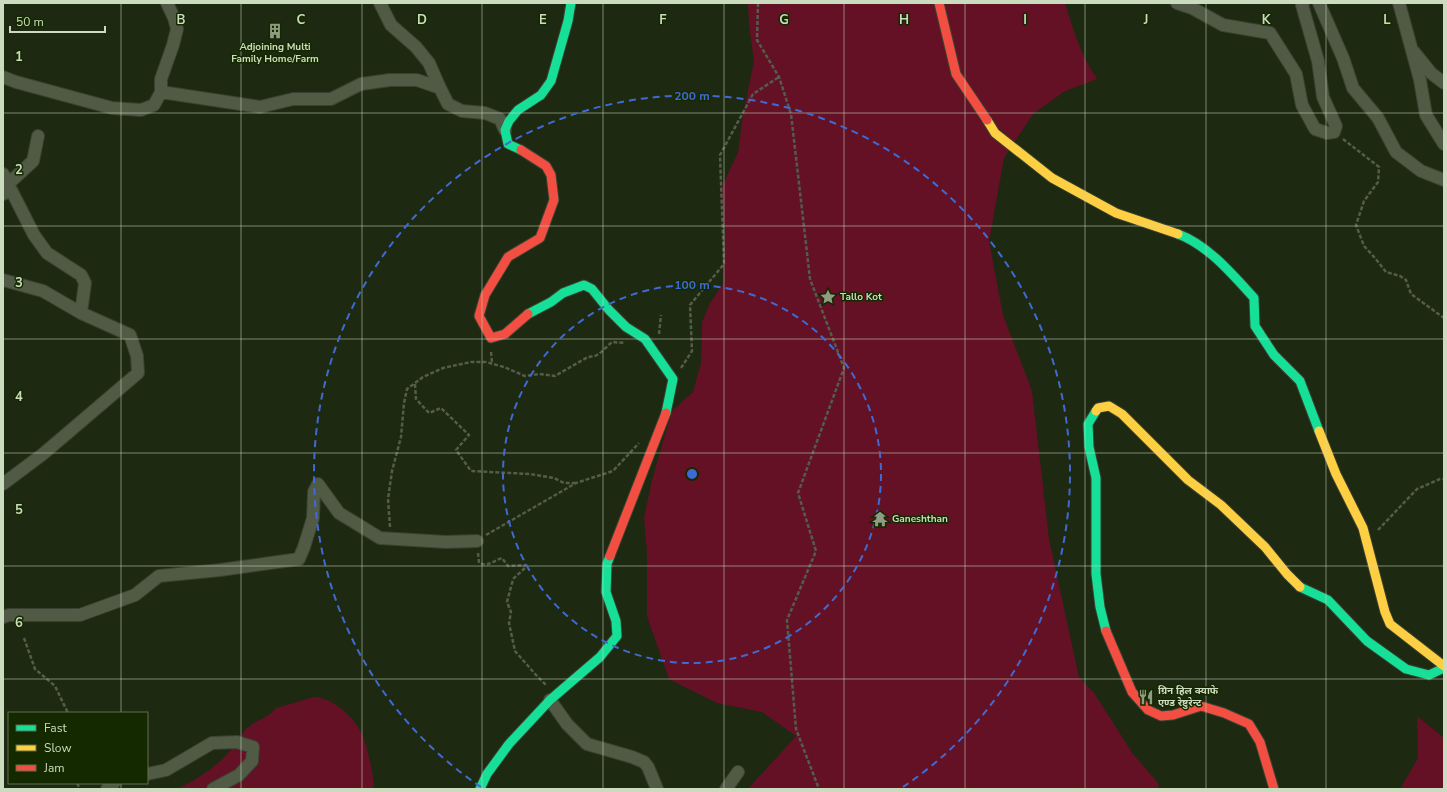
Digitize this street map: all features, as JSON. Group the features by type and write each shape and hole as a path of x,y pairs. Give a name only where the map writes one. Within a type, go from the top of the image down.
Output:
{"street":[{"path":"3,77 16,82 112,108 141,110 154,104 161,92 161,79 177,29 167,3"},
{"path":"380,3 391,25 416,46 429,63 448,104 462,111 485,113 500,119 505,130 508,144 520,149 546,166 551,175 554,200 540,238 508,257 485,294 479,316 491,338 505,334 526,315 551,302 563,293 584,285 592,289 609,310 626,327 645,339 669,376 673,379 673,389 668,400 666,415 607,564 606,592 616,621 617,636 600,658 553,698 509,744 487,774 480,789"},
{"path":"505,130 509,121 518,110 541,94 551,81 568,21 571,3"},
{"path":"939,3 956,74 995,133 1052,178 1116,213 1189,238 1223,264 1254,298 1255,326 1274,355 1300,381 1336,474 1367,540 1385,612 1390,624 1444,667 1429,675 1406,669 1367,641 1328,600 1302,589 1287,574 1265,547 1222,506 1188,480 1122,414 1109,406 1098,408 1088,424 1090,447 1096,478 1096,574 1098,594 1106,632 1132,692 1148,710 1161,716 1173,715 1201,706 1224,713 1249,724 1260,742 1274,789"},
{"path":"1177,3 1192,8 1223,26 1270,33 1296,74 1302,105 1315,129 1327,133 1334,132 1336,126 1323,97 1318,61 1303,3"},
{"path":"1319,3 1343,58 1353,88 1378,118 1396,152 1421,171 1444,180"},
{"path":"1399,3 1420,80 1426,115 1444,144"},
{"path":"1411,48 1431,73 1444,83"},
{"path":"161,92 260,107 293,99 331,99 361,84 390,80 417,80 440,88"},
{"path":"38,136 33,161 5,184 34,235 47,253 81,275 85,284 81,313"},
{"path":"3,280 43,291 81,313 130,335 137,356 138,373 43,454 3,484"},
{"path":"3,617 9,615 80,615 135,595 159,576 220,570 298,559 304,547 312,518 314,492 318,484 339,513 380,538 446,542 477,541"},
{"path":"553,698 567,724 587,744 632,756 644,762 648,767 657,789"},
{"path":"148,774 166,770 212,742 237,742 253,747 252,761 239,775 213,789"},
{"path":"726,789 738,772"}],"path":[{"path":"758,3 757,40 779,77 791,114 810,279 844,368 798,493 816,551 787,620 796,729 819,789"},
{"path":"673,379 692,350 690,305 724,264 720,154 753,94 779,77"},
{"path":"1334,132 1379,167 1378,182 1364,201 1356,225 1364,246 1386,272 1400,276 1406,280 1411,294 1444,318"},
{"path":"650,346 656,341 660,328 661,314"},
{"path":"390,538 388,499 392,471 401,437 407,388 443,368 471,362 486,362 504,367 525,376 539,374 555,376 588,357 599,354 612,342 626,343"},
{"path":"415,383 416,399 429,413 441,408 469,435 456,450 471,471 530,474 554,478 564,483 576,483"},
{"path":"553,698 515,651 509,623 511,612 507,602 514,578 526,567 526,565 508,566 502,558 488,565 479,563 477,541 576,483 613,470 640,441"},
{"path":"1367,540 1417,489 1440,479 1444,479"},
{"path":"24,638 35,668 55,686 68,712"}],"shaded area":[{"path":"748,3 1065,3 1082,52 1097,79 1065,91 1033,114 1004,158 989,241 1003,315 1032,391 1049,539 1079,677 1094,693 1133,754 1158,783 1159,789 748,789 796,736 762,712 717,703 669,679 647,616 647,552 644,518 652,480 672,411 693,392 701,363 702,322 710,303 723,284 725,231 721,189 738,152 743,115 754,61 749,25"},
{"path":"314,697 321,698 335,704 354,721 359,728 368,753 374,789 177,789 198,778 218,763 229,752 246,729 270,714 276,708"},
{"path":"1417,716 1444,738 1444,789 1400,789 1418,758"}],"traffic: fast":[{"path":"521,150 508,144 505,130 509,121 518,110 541,95 551,81 568,21 571,3"},
{"path":"1178,234 1200,245 1210,253 1254,298 1255,326 1274,355 1300,381 1319,431"},
{"path":"528,314 551,302 563,293 584,285 592,289 609,310 626,327 645,339 673,379 666,413"},
{"path":"1096,411 1088,424 1089,447 1096,478 1096,574 1100,607 1106,631"},
{"path":"480,789 487,774 509,744 550,700 600,657 617,636 616,621 606,592 607,564 610,556"},
{"path":"1300,587 1328,600 1367,641 1406,669 1429,675 1444,668"}],"traffic: slow":[{"path":"987,120 995,133 1052,178 1116,213 1178,234"},
{"path":"1096,411 1098,408 1109,406 1122,414 1188,480 1221,505 1265,547 1287,574 1300,587"},
{"path":"1319,431 1336,474 1363,528 1385,612 1390,624 1444,666"}],"traffic: jam":[{"path":"939,3 956,74 987,120"},
{"path":"521,150 546,166 551,175 554,200 540,238 508,257 485,295 479,316 491,338 505,334 528,314"},
{"path":"610,556 666,413"},
{"path":"1106,631 1132,692 1148,710 1161,716 1173,715 1201,706 1224,713 1249,724 1260,742 1274,789"}],"place":[{"name":"Adjoining Multi Family Home/Farm","path":"275,31"},
{"name":"Tallo Kot","path":"828,297"},
{"name":"Ganeshthan","path":"880,519"},
{"name":"ग्रिन हिल क्याफे एण्ड रेष्टुरेन्ट","path":"1146,697"}]}
